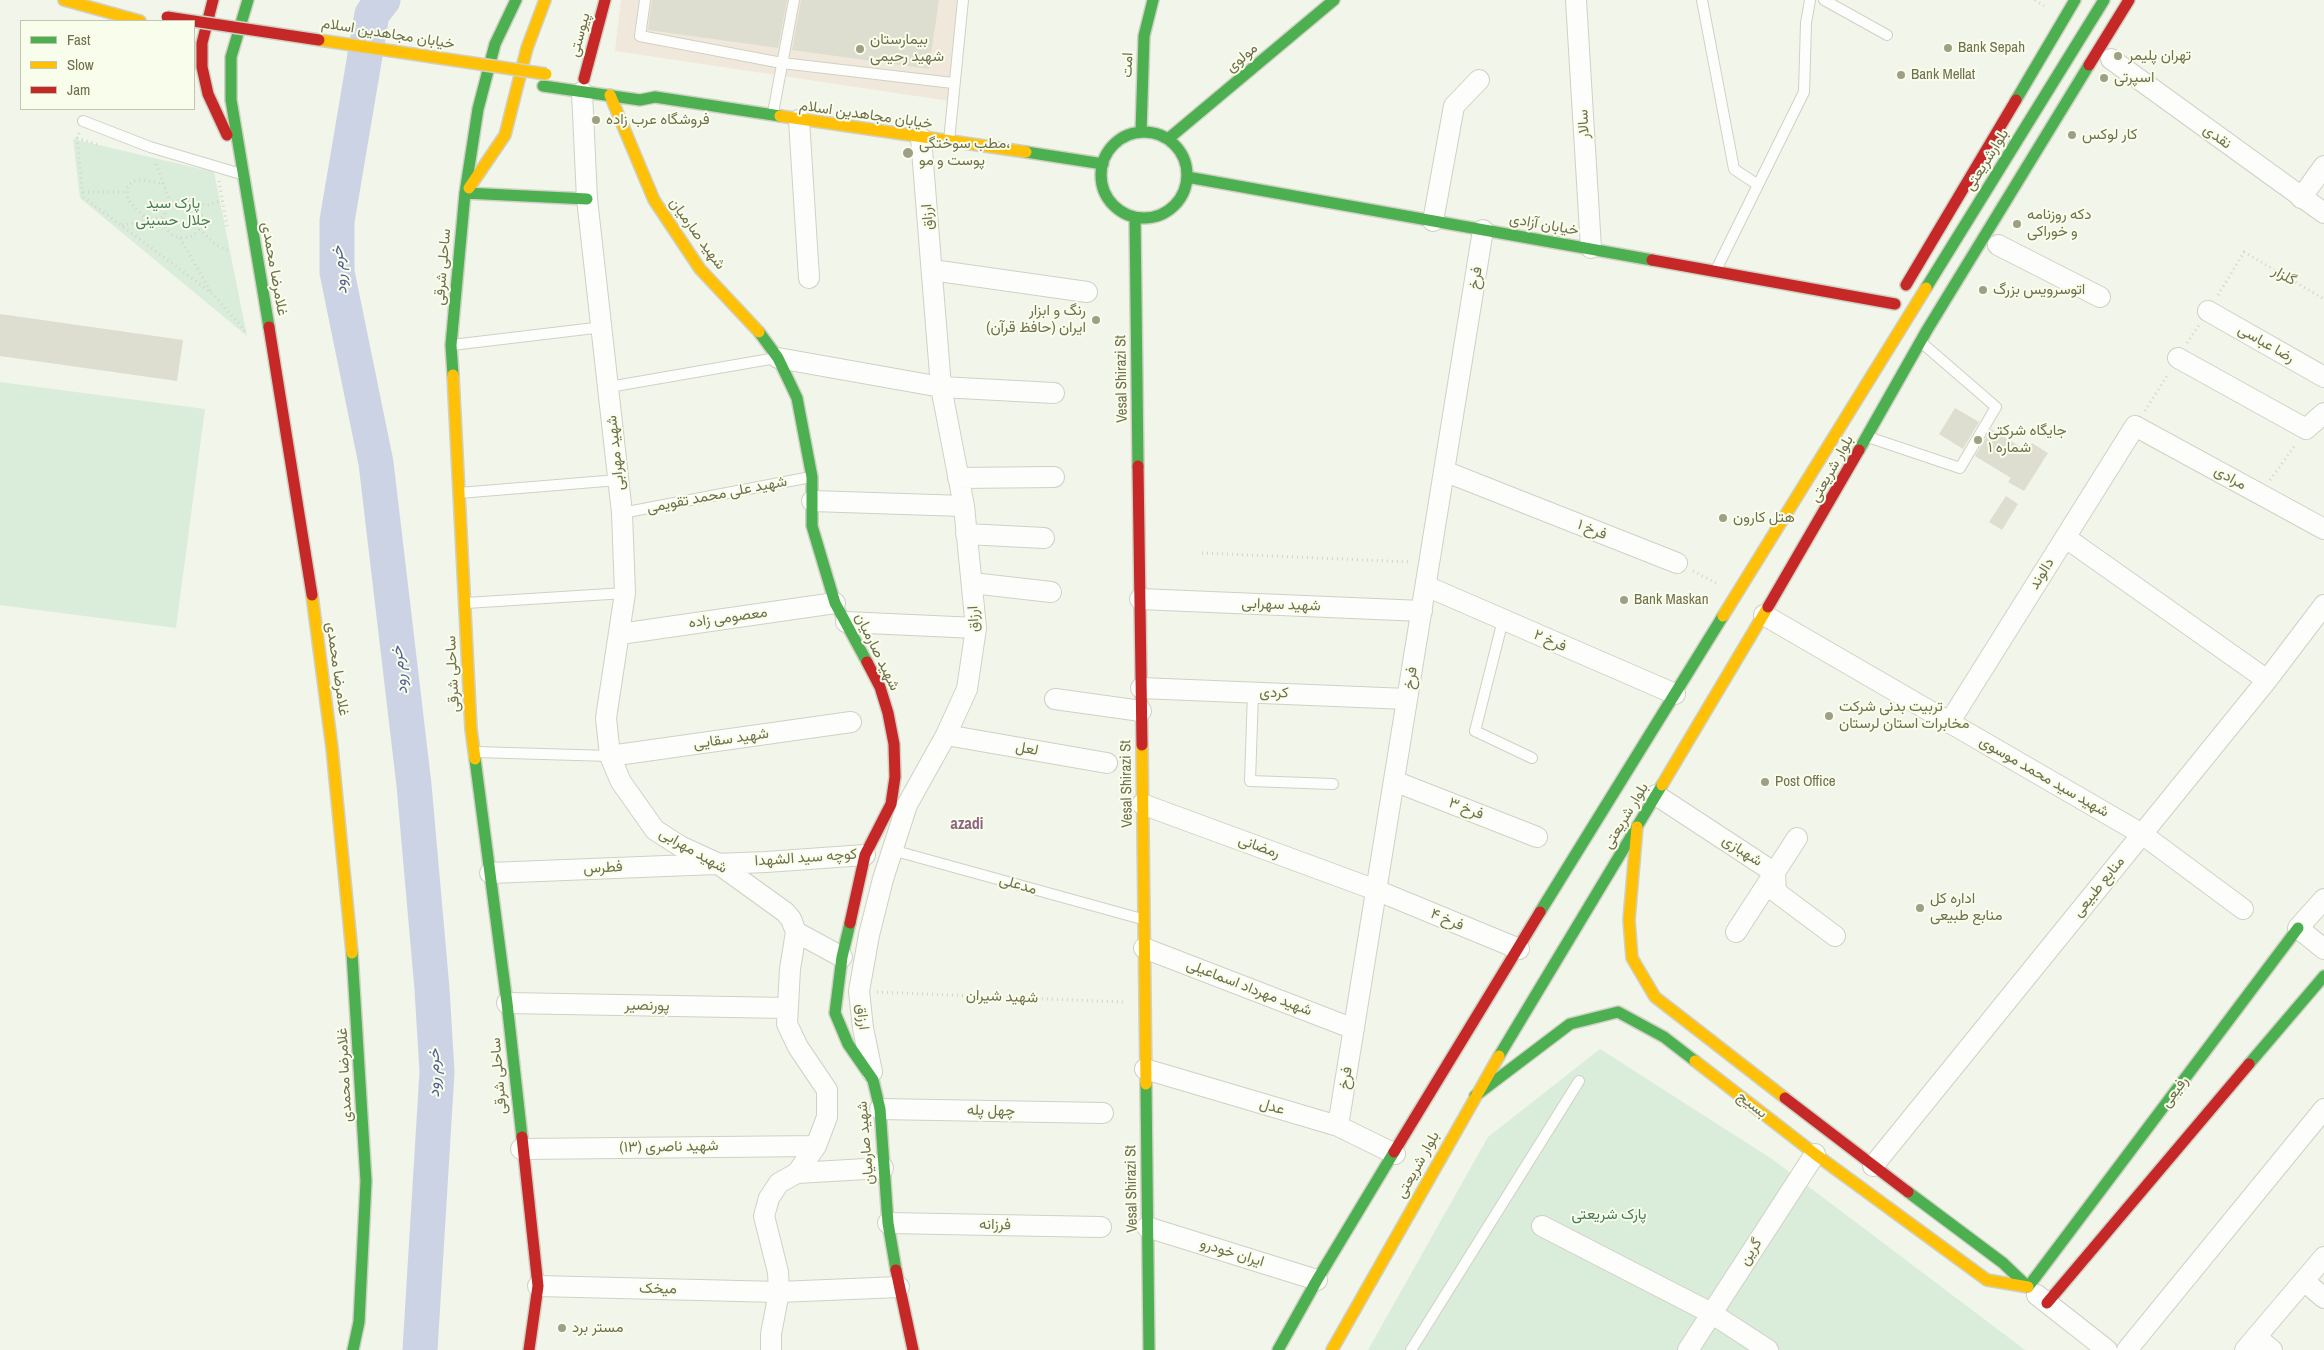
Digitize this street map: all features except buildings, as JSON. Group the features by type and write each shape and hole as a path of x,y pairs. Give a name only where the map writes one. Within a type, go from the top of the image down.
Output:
{"main road":[{"path":"64,0 136,20"},
{"path":"213,0 202,43 202,67 208,94 243,174"},
{"name":"غلامرضا محمدی","path":"248,0 231,57 231,100 303,530 332,748 351,949 366,1181 359,1322 353,1350"},
{"name":"ساحلی شرقی","path":"516,0 492,53 478,109 465,193 451,345 471,729 508,1003 521,1149 538,1286 529,1350"},
{"path":"465,193 505,135 526,48 545,0"},
{"name":"پیوستی","path":"584,82 605,0"},
{"name":"امت","path":"1141,132 1144,36 1152,0"},
{"name":"مولوی","path":"1168,139 1334,0"},
{"name":"خیابان آزادی","path":"1187,177 1716,270 1892,308 2075,0"},
{"name":"بلوارشریعتی","path":"1896,336 2104,0"},
{"name":"بلوار شریعتی","path":"1332,1350 1474,1097 1818,526 1927,330 2129,0"},
{"name":"خیابان مجاهدین اسلام","path":"162,16 189,20"},
{"name":"خیابان مجاهدین اسلام","path":"195,21 551,74"},
{"name":"خیابان مجاهدین اسلام","path":"195,33 407,65"},
{"name":"خیابان مجاهدین اسلام","path":"475,76 543,86 584,82 610,95 640,100 654,97 1103,164"},
{"path":"642,87 654,97"},
{"name":"شهید صارمیان","path":"610,95 654,200 700,269 768,342 778,358 796,398 812,477 812,526 827,582 835,603 880,686 888,713 894,744 895,777 891,804 865,855 842,956 835,1013 848,1044 873,1080 880,1109 888,1223 899,1287 914,1350"},
{"path":"1141,132 1155,133 1168,139 1179,149 1186,162 1187,177 1184,191 1176,204 1157,215 1135,217 1122,212 1108,197 1101,177 1103,164 1108,152 1117,142 1128,135 1141,132"},
{"path":"465,193 587,199"},
{"name":"Vesal Shirazi St","path":"1135,217 1149,1350"},
{"path":"1927,330 1960,298"},
{"name":"بلوار شریعتی","path":"1278,1350 1318,1280 1518,949 1896,336"},
{"path":"1838,429 1858,374"},
{"name":"بسیج","path":"1637,827 1631,878 1629,920 1632,958 1654,997 1822,1142 1987,1280 2028,1288"},
{"name":"رفیعی","path":"2028,1288 2298,928"},
{"path":"2047,1303 2324,976"},
{"name":"بسیج","path":"1474,1097 1570,1024 1618,1012 1664,1037 1822,1142 1873,1166 2003,1263 2028,1288"}],"street":[{"name":"سالار","path":"1576,0 1591,248"},
{"name":"نقدی","path":"2111,59 2301,198 2324,212"},
{"path":"1433,221 1454,106 1479,80"},
{"name":"شهید مهرابی","path":"584,82 587,199 610,387 622,513 625,593 606,718 610,756 621,782 655,830 680,846 717,863 786,912 792,919 796,932"},
{"path":"799,120 809,278"},
{"name":"ارزاق","path":"873,1080 863,1028 859,991 869,935 892,850 907,805 946,736 967,689 973,662 976,628 964,506 941,388 921,138"},
{"path":"2301,198 2324,166"},
{"name":"فرخ","path":"1338,1126 1484,230"},
{"path":"1998,245 2100,297"},
{"path":"932,270 1087,292"},
{"name":"رضا عباسی","path":"2208,311 2324,377"},
{"path":"778,358 941,388 1054,393"},
{"path":"2178,358 2306,429 2324,414"},
{"name":"مرادی","path":"2135,426 2324,529"},
{"name":"دالوند","path":"1949,723 2135,426"},
{"name":"فرخ ۱","path":"1444,471 1677,563"},
{"path":"958,478 1054,477"},
{"path":"812,500 964,506"},
{"path":"966,534 1044,538"},
{"path":"2066,538 2266,680"},
{"path":"972,583 1051,592"},
{"name":"فرخ ۲","path":"1426,586 1675,694"},
{"name":"شهید سهرابی","path":"1140,599 1422,611"},
{"name":"معصومی زاده","path":"620,634 835,603"},
{"name":"منابع طبیعی","path":"1873,1166 2266,680 2324,605"},
{"name":"شهید سید محمد موسوی","path":"1764,615 2142,834 2243,909"},
{"path":"846,622 976,628"},
{"name":"کردی","path":"1141,688 1407,699"},
{"path":"1055,699 1141,711"},
{"name":"شهید سقایی","path":"610,756 851,722"},
{"name":"لعل","path":"946,736 1107,763"},
{"name":"فرخ ۳","path":"1394,780 1537,837"},
{"name":"شهبازی","path":"1656,795 1775,873 1776,892 1835,936"},
{"name":"رمضانی","path":"1142,804 1376,890"},
{"path":"1736,932 1797,838"},
{"name":"کوچه سید الشهدا","path":"717,863 865,855"},
{"name":"فطرس","path":"490,874 717,863"},
{"name":"فرخ ۴","path":"1376,890 1518,949"},
{"name":"رفیعی","path":"2298,928 2324,899"},
{"path":"2298,928 2324,949"},
{"path":"771,1350 771,1334 779,1292 778,1272 764,1216 769,1198 779,1183 797,1172 816,1146 827,1117 827,1090 798,1047 787,1024 787,1008 796,932 842,956"},
{"name":"شهید مهرداد اسماعیلی","path":"1144,948 1354,1029"},
{"name":"پورنصیر","path":"508,1003 787,1008"},
{"name":"عدل","path":"1145,1069 1338,1126 1395,1154"},
{"name":"چهل پله","path":"880,1109 1103,1112"},
{"path":"2127,1350 2324,1109"},
{"name":"گرین","path":"1688,1350 1822,1142"},
{"name":"شهید ناصری (۱۳)","path":"521,1149 816,1146"},
{"path":"797,1172 883,1168"},
{"name":"فرزانه","path":"888,1223 1101,1227"},
{"path":"1542,1226 1711,1314 1768,1350"},
{"name":"ایران خودرو","path":"1147,1227 1318,1280"},
{"path":"2272,1350 2250,1343 2324,1257"},
{"path":"2304,1281 2324,1298"},
{"name":"میخک","path":"538,1286 779,1292 899,1287"},
{"name":"بسیج","path":"2028,1288 2107,1350"}],"lane":[{"path":"645,0 640,36 782,63 953,83"},
{"path":"772,116 794,0"},
{"path":"949,142 953,83 963,0"},
{"path":"1702,0 1734,169 1758,186"},
{"path":"1716,270 1804,92 1806,23 1810,0"},
{"path":"1824,0 1887,35"},
{"path":"83,121 150,147 243,174"},
{"path":"451,345 602,327"},
{"path":"1867,436 1960,468 1996,408 1920,342"},
{"path":"610,387 778,358"},
{"name":"شهید علی محمد تقویمی","path":"622,513 812,477"},
{"path":"459,493 618,480"},
{"path":"465,603 625,593"},
{"path":"1503,620 1475,731 1532,758"},
{"path":"1253,692 1250,781 1333,784"},
{"path":"474,752 610,756"},
{"name":"مدعلی","path":"892,850 1144,920"},
{"path":"1411,1350 1579,1081"}],"path":[{"path":"83,121 77,138 83,197 212,294"},
{"path":"150,147 170,202 163,217 167,231 180,238 212,294 245,332 244,323"},
{"path":"147,220 128,200 127,188 133,181 144,180 163,184"},
{"path":"218,180 228,234"},
{"path":"83,192 127,192"},
{"path":"170,202 177,200 190,201 208,205 222,200"},
{"path":"180,238 191,237 199,229 203,218 201,208 190,201"},
{"path":"121,226 163,217"},
{"path":"199,229 216,244 231,252"},
{"path":"230,243 233,260"},
{"name":"گلزار","path":"2208,311 2244,252 2324,299"},
{"path":"2135,426 2208,311"},
{"path":"2260,494 2306,429"},
{"path":"1202,553 1430,562"},
{"path":"1677,563 1737,593"},
{"name":"شهید شیران","path":"859,991 1144,1003"}],"shaded area":[{"path":"621,0 968,0 956,102 615,51"}],"green space":[{"name":"پارک سید جلال حسینی","path":"73,139 214,172 247,336 80,198"},
{"path":"0,382 205,409 176,628 0,605"},
{"name":"پارک شریعتی","path":"1600,1049 1772,1159 2025,1350 1368,1350 1488,1137"}],"waterway":[{"name":"خرم رود","path":"383,0 372,14 337,221 337,272 376,463 414,785 432,989 437,1072 420,1350"}],"traffic: fast":[{"path":"248,0 231,57 231,100 269,327"},
{"path":"453,375 451,345 465,193 478,109 495,44 516,0"},
{"path":"1141,132 1144,36 1153,0"},
{"path":"1168,139 1334,0"},
{"path":"2016,100 2075,0"},
{"path":"1926,288 2104,0"},
{"path":"1859,450 1927,330 2089,65"},
{"path":"543,86 640,100 655,97 780,116"},
{"path":"1144,132 1160,136 1174,145 1183,159 1187,175 1183,191 1174,205 1160,214 1144,218 1128,214 1114,205 1105,191 1101,175 1105,159 1114,145 1128,136 1144,132"},
{"path":"1026,152 1103,164"},
{"path":"1187,177 1652,260"},
{"path":"465,193 587,199"},
{"path":"1135,217 1138,466"},
{"path":"759,332 778,358 797,398 812,477 812,526 835,603 867,662"},
{"path":"1540,912 1723,616"},
{"path":"475,759 507,1003 522,1137"},
{"path":"1499,1056 1662,785"},
{"path":"850,923 842,957 835,1013 848,1044 873,1080 880,1109 888,1223 896,1270"},
{"path":"2028,1287 2298,928"},
{"path":"352,953 366,1181 359,1322 353,1350"},
{"path":"2249,1064 2324,976"},
{"path":"1475,1096 1570,1024 1618,1012 1664,1037 1695,1061"},
{"path":"1146,1084 1149,1350"},
{"path":"1278,1350 1317,1280 1394,1152"},
{"path":"1908,1192 2003,1263 2028,1287"}],"traffic: slow":[{"path":"64,0 136,20"},
{"path":"469,188 505,135 527,48 545,0"},
{"path":"319,40 546,74"},
{"path":"610,95 654,200 700,269 759,332"},
{"path":"780,116 1026,152"},
{"path":"1723,616 1926,288"},
{"path":"453,375 471,729 475,759"},
{"path":"312,595 332,748 352,953"},
{"path":"1662,785 1768,607"},
{"path":"1142,745 1146,1084"},
{"path":"1637,827 1629,920 1632,958 1655,997 1785,1098"},
{"path":"1332,1350 1499,1056"},
{"path":"1695,1061 1815,1154 1987,1280 2028,1287"}],"traffic: jam":[{"path":"213,0 202,43 202,67 208,94 227,135"},
{"path":"584,79 605,0"},
{"path":"2089,65 2129,0"},
{"path":"167,17 187,20"},
{"path":"195,21 319,40"},
{"path":"1906,285 2016,100"},
{"path":"1652,260 1895,304"},
{"path":"269,327 312,595"},
{"path":"1768,607 1859,450"},
{"path":"1138,466 1142,745"},
{"path":"850,923 865,855 891,804 895,777 894,744 888,713 880,687 867,662"},
{"path":"1394,1152 1540,912"},
{"path":"2047,1303 2249,1064"},
{"path":"1785,1098 1908,1192"},
{"path":"522,1137 538,1286 529,1350"},
{"path":"896,1270 913,1350"}],"place":[{"name":"Bank Sepah","path":"1948,48"},
{"name":"بیمارستان شهید رحیمی","path":"860,49"},
{"name":"تهران پلیمر","path":"2118,56"},
{"name":"Bank Mellat","path":"1901,75"},
{"name":"اسپرتی","path":"2104,78"},
{"name":"فروشگاه عرب زاده","path":"596,120"},
{"name":"کار لوکس","path":"2072,135"},
{"name":"مطب سوختگی، پوست و مو","path":"908,153"},
{"name":"دکه روزنامه و خوراکی","path":"2017,224"},
{"name":"اتوسرویس بزرگ","path":"1983,290"},
{"name":"رنگ و ابزار ایران (حافظ قرآن)","path":"1096,320"},
{"name":"جایگاه شرکتی شماره ۱","path":"1978,440"},
{"name":"هتل کارون","path":"1723,518"},
{"name":"Bank Maskan","path":"1624,600"},
{"name":"تربیت بدنی شرکت مخابرات استان لرستان","path":"1829,716"},
{"name":"Post Office","path":"1765,782"},
{"name":"اداره کل منابع طبیعی","path":"1920,908"},
{"name":"مستر برد","path":"562,1328"}],"district":[{"name":"azadi","path":"967,825"}]}
